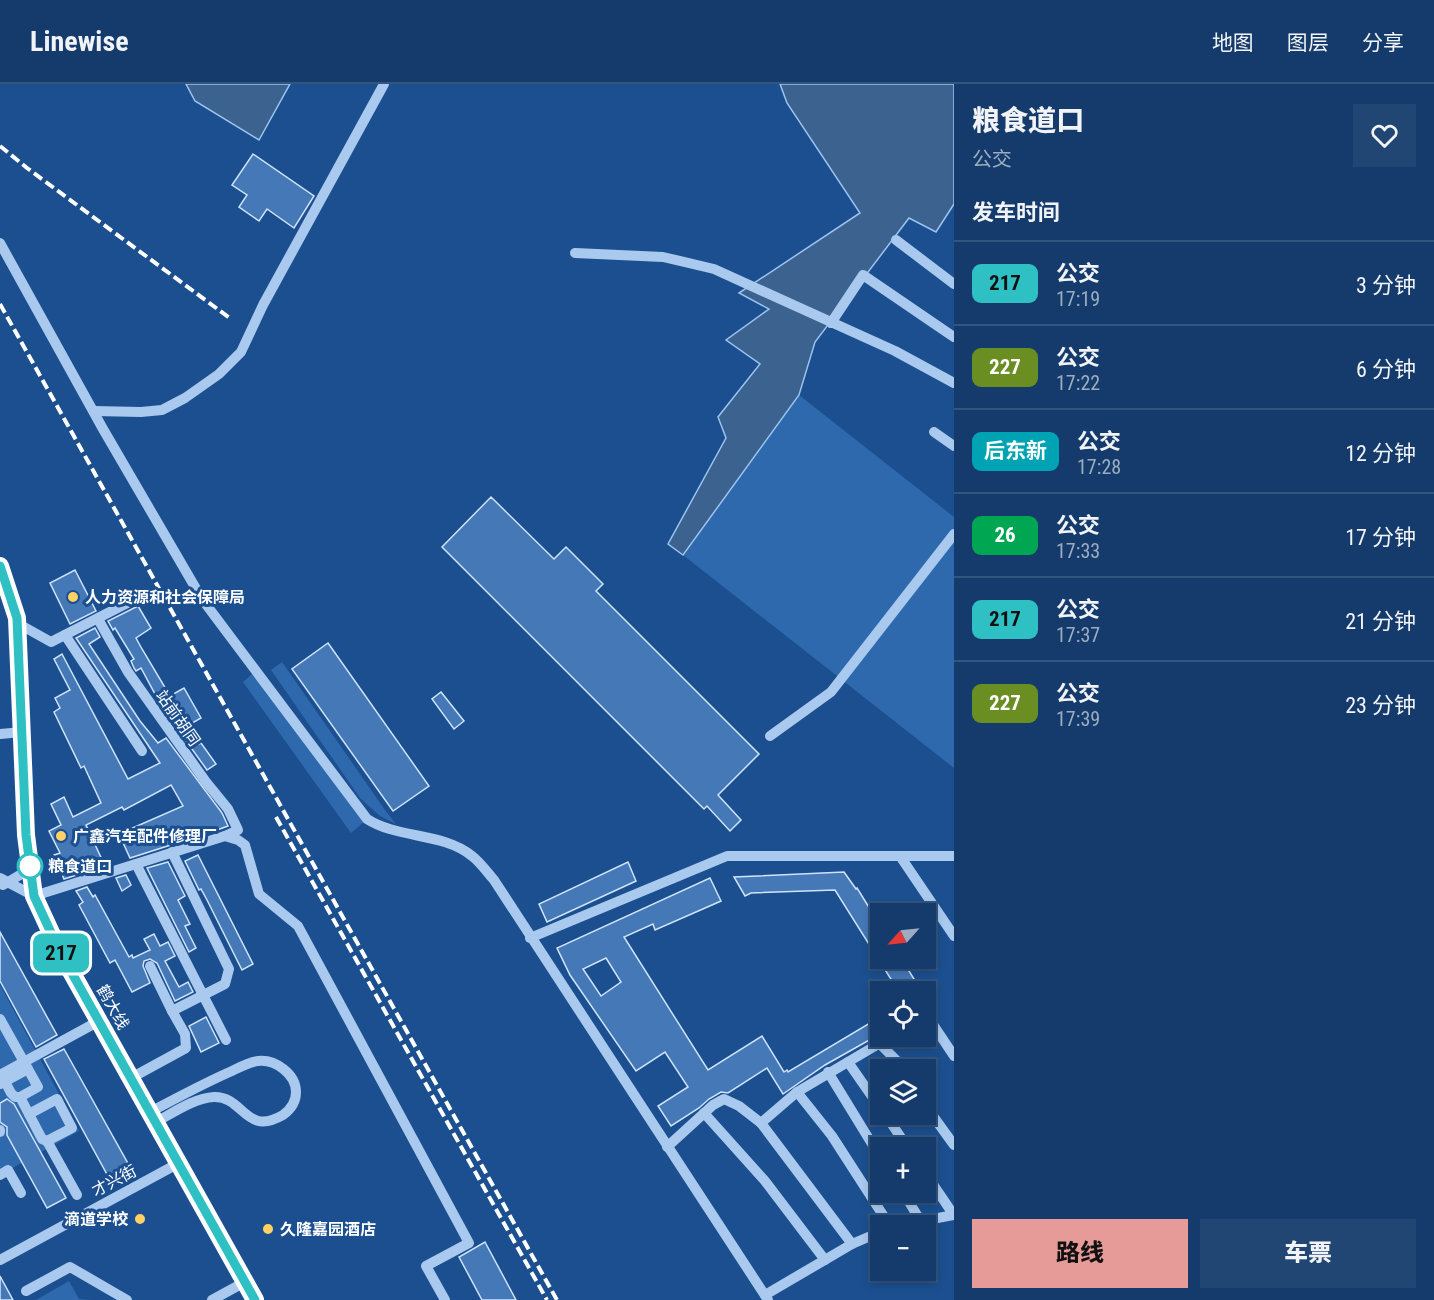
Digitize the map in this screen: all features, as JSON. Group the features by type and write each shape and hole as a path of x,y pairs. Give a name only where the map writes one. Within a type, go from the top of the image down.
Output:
{"highway":[{"name":"鹤大线","path":"0,566 17,624 26,835 34,896 59,950 255,1300"}],"street":[{"path":"94,411 162,410 185,398 219,374 241,352 263,305 384,84"},
{"path":"896,240 954,285"},
{"path":"0,243 202,599 367,819 380,827 444,842 471,855 494,880 766,1298 825,1260 870,1236"},
{"path":"575,253 663,257 714,269 895,351 954,383"},
{"path":"831,323 863,276 954,336"},
{"path":"934,432 954,446"},
{"path":"770,736 831,692 954,534"},
{"path":"17,624 51,642 143,595"},
{"name":"站前胡同","path":"98,619 128,672 206,782 228,809 238,830 225,836"},
{"path":"65,635 142,751"},
{"path":"0,734 22,732"},
{"path":"2,882 34,896 225,836 245,845 259,894 298,926 469,1243 426,1266 445,1300"},
{"path":"172,852 229,969 225,984 172,1011"},
{"path":"530,938 726,856 954,856"},
{"path":"900,856 954,936"},
{"path":"136,864 226,1040"},
{"path":"2,882 30,869"},
{"path":"131,1078 186,1048 185,1034 150,966"},
{"path":"0,1019 24,1062 38,1087 20,1097 15,1097 1,1076 24,1062 99,1021"},
{"path":"936,1029 954,1056"},
{"path":"761,1123 797,1092 875,1047"},
{"path":"883,1047 895,1059"},
{"path":"258,1061 273,1063 284,1069 291,1077 296,1091 294,1103 286,1113 263,1122 253,1120 236,1106 217,1097 206,1098 153,1117 223,1075 258,1061"},
{"path":"848,1062 870,1094"},
{"path":"828,1072 870,1141"},
{"path":"797,1092 832,1136 883,1215"},
{"path":"20,1097 42,1139 47,1141 77,1195"},
{"path":"29,1114 57,1099 72,1128 47,1141"},
{"path":"668,1147 704,1113 724,1099 739,1106 761,1123 852,1244"},
{"path":"704,1113 765,1181 825,1260"},
{"path":"936,1120 954,1145"},
{"name":"才兴街","path":"0,1260 178,1163"},
{"path":"0,1175 8,1170 21,1193"},
{"path":"936,1188 953,1214 936,1217"},
{"path":"26,1291 70,1267 127,1300"},
{"path":"212,1300 245,1282"}],"shaded area":[{"path":"186,84 290,84 259,140 195,101"},
{"path":"780,84 954,84 954,204 936,232 909,218 815,342 799,395 683,555 668,544 726,438 718,417 760,364 726,340 769,309 739,293 860,213 787,103"},
{"path":"799,395 954,517 954,768 683,555"},
{"path":"282,662 396,824 380,816 360,798 271,670"},
{"path":"253,673 364,822 351,833 243,682"},
{"path":"0,985 79,1131 0,1175"},
{"path":"69,1281 79,1299 90,1300 36,1300"}],"building":[{"path":"253,154 314,196 294,228 267,209 259,221 239,207 247,195 232,185"},
{"path":"491,497 554,559 566,547 603,584 596,591 759,754 718,795 741,820 730,831 707,806 704,809 442,547"},
{"name":"人力资源和社会保障局","path":"75,570 96,611 70,624 50,583"},
{"path":"138,606 151,628 136,638 142,649 170,696 184,688 201,718 187,726 216,764 207,770 162,707 141,668 136,671 134,668 131,661 134,659 115,628 113,630 108,621"},
{"path":"95,628 100,637 89,644 140,721 158,743 166,738 222,813 228,826 206,834 205,831 177,843 130,858 119,834 183,806 171,785 124,810 122,807 86,825 105,866 64,879 54,855 60,853 49,831 61,825 51,804 64,797 73,817 101,803 84,766 81,768 54,712 60,708 55,698 70,690 54,659 62,654 128,779 160,763 76,638"},
{"path":"328,643 429,786 393,811 292,669"},
{"path":"441,692 464,721 454,729 432,699"},
{"path":"198,855 253,964 242,970 185,861"},
{"path":"168,862 185,896 178,900 190,924 185,926 196,948 189,952 147,868"},
{"path":"628,862 636,881 547,922 539,904"},
{"path":"844,872 870,909 870,946 835,890 751,893 745,896 734,877"},
{"path":"126,875 131,885 122,891 116,878"},
{"path":"710,878 721,901 655,930 653,924 624,937 708,1070 762,1036 784,1072 787,1070 788,1072 870,1023 870,1040 825,1065 783,1094 767,1068 728,1093 721,1092 709,1099 671,1126 658,1106 688,1087 665,1052 636,1071 570,975 557,948","holes":["606,958 621,982 601,996 583,969"]},
{"path":"87,887 93,897 95,895 129,957 132,955 133,958 150,950 144,939 154,934 160,946 168,942 175,956 165,961 179,987 188,982 193,992 175,1001 157,963 150,959 144,961 143,966 150,983 132,992 115,960 110,963 79,905 83,902 76,891"},
{"path":"0,932 57,1035 36,1047 0,981"},
{"path":"885,969 908,969 915,981 892,981"},
{"path":"206,1017 219,1043 201,1052 189,1026"},
{"path":"64,1049 130,1167 109,1178 44,1059"},
{"path":"7,1099 14,1104 66,1198 47,1208 7,1135 7,1127 0,1122 0,1103"},
{"path":"485,1242 516,1300 482,1300 459,1257"},
{"path":"0,1276 13,1300 0,1300"}],"railway":[{"path":"0,146 231,319"},
{"path":"0,304 557,1300"},
{"path":"276,817 547,1300"}],"bus line":[{"name":"217","path":"0,566 17,618 26,835 34,896 59,950 255,1300"}],"place":[{"name":"人力资源和社会保障局","path":"73,597"},
{"name":"广鑫汽车配件修理厂","path":"61,836"},
{"name":"粮食道口","path":"30,866"},
{"name":"滴道学校","path":"140,1219"},
{"name":"久隆嘉园酒店","path":"268,1229"}]}
